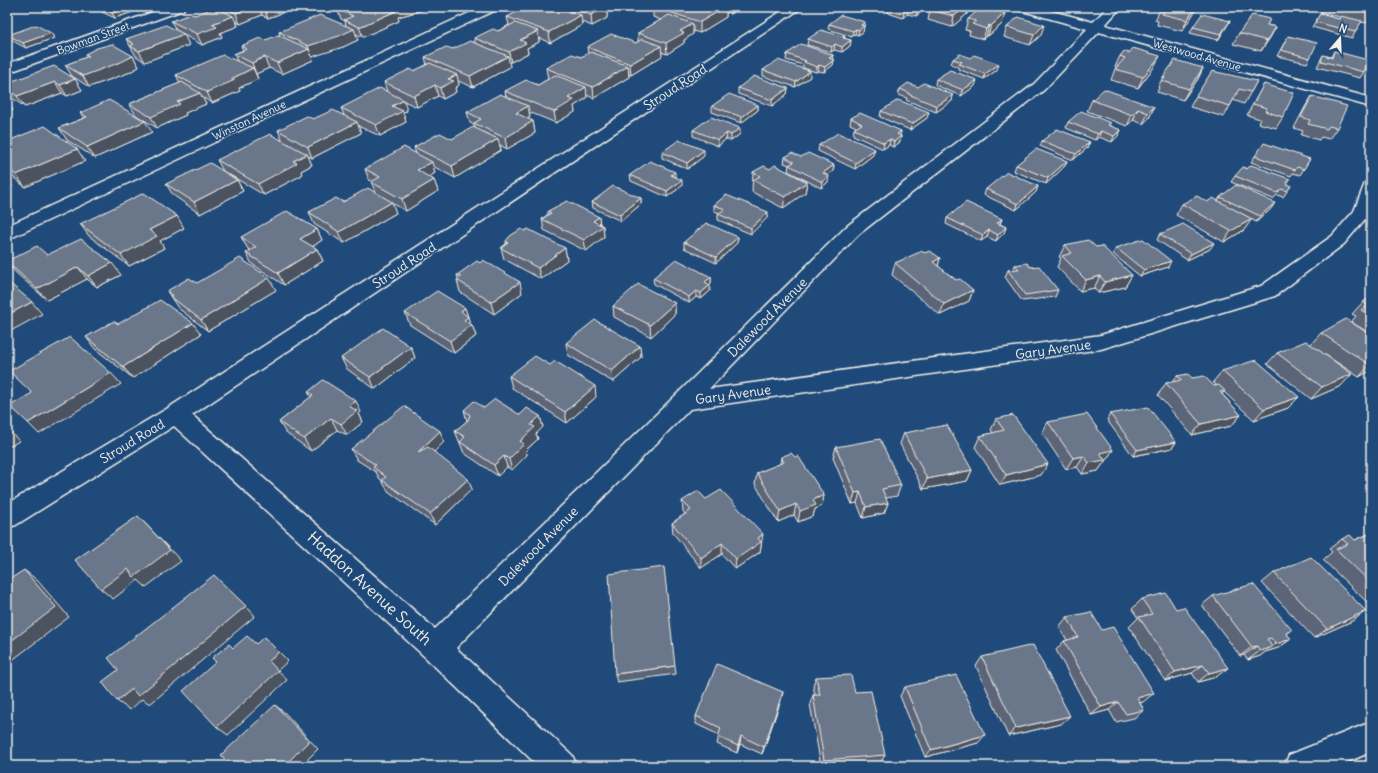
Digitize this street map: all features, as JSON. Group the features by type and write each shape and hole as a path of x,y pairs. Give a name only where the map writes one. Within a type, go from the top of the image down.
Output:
{"street":[{"name":"Bowman Street","path":"7,70 179,7"},
{"name":"Winston Avenue","path":"7,234 492,7"},
{"name":"Stroud Road","path":"7,517 176,414 797,7"},
{"name":"Westwood Avenue","path":"1022,7 1371,103"},
{"name":"Dalewood Avenue","path":"436,648 853,230 1039,87 1115,7"},
{"name":"Gary Avenue","path":"684,401 1101,342 1268,291 1338,240 1362,212 1371,187"},
{"name":"Haddon Avenue South","path":"176,414 436,648 561,766"},
{"path":"1300,766 1371,737"}],"building":[{"path":"100,7 129,7 112,13"},
{"path":"216,7 233,16 212,24 217,27 197,34 171,21 191,14 195,15"},
{"path":"222,7 252,7 236,13"},
{"path":"343,7 387,7 396,11 359,27 344,20 353,16 337,9"},
{"path":"537,7 559,7 581,15 549,32 507,17 523,9 529,11"},
{"path":"567,7 607,7 591,15"},
{"path":"654,7 726,7 700,22"},
{"path":"933,7 966,7 954,16 930,10"},
{"path":"982,7 996,7 993,10 1005,13 986,29 972,24 976,21 968,19"},
{"path":"1162,7 1196,7 1187,20 1162,14 1164,11 1160,10"},
{"path":"1350,7 1371,7 1371,12"},
{"path":"1202,14 1230,21 1221,34 1193,27"},
{"path":"1320,14 1339,19 1341,16 1362,21 1355,32 1315,22"},
{"path":"320,15 354,29 339,36 308,46 279,32"},
{"path":"669,15 693,24 680,31 684,33 666,43 638,33"},
{"path":"841,15 865,22 861,25 864,26 859,30 856,29 853,31 829,24"},
{"path":"1252,15 1270,19 1267,25 1276,27 1267,41 1239,33"},
{"path":"1018,17 1044,25 1034,35 1007,27"},
{"path":"515,23 538,31 520,40 526,43 509,52 474,38 493,29 498,31"},
{"path":"36,25 51,33 23,43 8,35"},
{"path":"166,25 184,34 139,51 130,46 134,44 126,39"},
{"path":"821,30 851,40 842,47 835,44 832,47 808,39"},
{"path":"611,34 636,43 642,39 661,46 630,64 587,47"},
{"path":"278,35 309,49 277,63 264,57 252,63 234,54 247,49 241,46 260,38 266,40"},
{"path":"1288,36 1317,43 1310,58 1281,50"},
{"path":"470,41 508,56 470,76 425,57 446,47 453,49"},
{"path":"112,44 133,56 83,76 65,65 89,56 85,54 97,48"},
{"path":"801,44 833,55 829,58 834,60 825,67 819,65 817,67 787,54"},
{"path":"1133,48 1160,56 1143,77 1115,69 1125,58 1120,56 1124,51 1129,53"},
{"path":"1334,51 1368,60 1364,72 1321,61 1323,55 1332,58"},
{"path":"591,52 628,66 593,87 546,68 572,54 581,57"},
{"path":"960,54 970,58 974,55 999,64 985,74 959,64 962,62 953,59"},
{"path":"223,55 253,68 231,79 235,80 207,92 176,75"},
{"path":"778,60 810,71 796,82 763,70"},
{"path":"1175,60 1203,68 1189,89 1162,81 1165,77 1163,77"},
{"path":"430,63 457,75 448,79 454,81 440,88 435,85 414,96 384,82 410,69 414,71"},
{"path":"54,66 75,79 60,85 55,82 17,96 7,89 7,83"},
{"path":"950,70 977,80 963,90 936,79"},
{"path":"1212,71 1257,81 1251,92 1239,89 1230,106 1196,96"},
{"path":"555,75 586,87 568,98 574,100 554,112 505,91 526,80 538,85"},
{"path":"754,76 788,88 772,100 738,88"},
{"path":"182,82 200,93 177,102 180,104 151,117 129,104"},
{"path":"908,83 918,87 924,83 953,95 937,106 908,94 909,93 900,89"},
{"path":"1264,84 1294,93 1283,117 1265,111 1267,108 1253,104"},
{"path":"380,88 404,100 392,106 403,111 376,125 341,108"},
{"path":"1104,89 1154,107 1148,113 1138,109 1132,115 1092,100"},
{"path":"500,94 528,106 516,113 533,121 505,138 474,123 481,119 467,112"},
{"path":"729,94 758,105 742,117 712,106"},
{"path":"1312,96 1347,106 1337,128 1329,126 1327,129 1308,124 1310,120 1301,117"},
{"path":"109,100 145,121 87,147 59,128 87,117 80,113"},
{"path":"898,100 929,112 912,124 881,111"},
{"path":"333,110 357,122 308,147 278,130 307,116 313,119"},
{"path":"1081,111 1111,123 1108,125 1121,130 1114,136 1101,131 1098,134 1068,122"},
{"path":"860,113 901,131 897,134 901,136 894,142 890,139 884,143 854,129 862,124 851,118"},
{"path":"711,117 740,128 731,135 727,133 718,140 693,130"},
{"path":"45,126 77,149 16,175 7,168 7,146 13,144 8,141"},
{"path":"473,127 498,139 452,166 414,147 440,133 452,139"},
{"path":"1057,129 1090,142 1076,154 1042,141"},
{"path":"838,133 875,149 856,163 819,145"},
{"path":"270,134 307,154 293,161 297,163 258,184 217,160"},
{"path":"679,140 704,150 687,163 662,152"},
{"path":"1264,143 1310,159 1304,169 1297,167 1295,170 1255,156"},
{"path":"404,147 432,162 417,170 434,180 402,199 371,182 380,177 365,169"},
{"path":"1036,149 1067,161 1048,178 1016,165"},
{"path":"792,153 801,157 808,153 834,165 823,173 829,176 822,182 789,165 794,162 785,157"},
{"path":"650,161 675,172 671,175 682,180 667,191 630,175"},
{"path":"210,163 237,180 194,202 166,184"},
{"path":"775,165 807,182 785,197 753,180 760,176 753,172 764,166 770,169"},
{"path":"1251,165 1290,179 1286,184 1291,186 1287,191 1281,189 1277,193 1235,176 1243,167 1247,169"},
{"path":"1007,172 1038,186 1018,204 986,189"},
{"path":"1236,185 1275,203 1260,216 1220,197"},
{"path":"613,186 641,198 620,215 592,202"},
{"path":"368,188 392,202 339,232 309,212 336,198 343,202"},
{"path":"144,193 177,216 149,230 157,236 121,255 80,224"},
{"path":"726,195 768,212 751,228 718,214 725,209 714,205"},
{"path":"1197,196 1207,202 1213,198 1252,219 1231,231 1182,204"},
{"path":"567,201 599,217 593,221 603,226 584,240 542,219 551,213 548,211"},
{"path":"966,202 1002,219 997,223 1006,227 998,235 989,230 983,235 947,218"},
{"path":"287,211 317,229 300,239 317,249 278,273 246,253 256,247 241,237"},
{"path":"706,223 738,237 716,257 684,242"},
{"path":"1183,224 1214,243 1191,254 1160,234"},
{"path":"521,229 525,231 528,229 565,248 538,268 501,248 508,243 506,241 510,236"},
{"path":"81,239 112,263 88,276 78,267 37,289 7,262 37,246 47,255"},
{"path":"1143,239 1171,261 1144,270 1116,248"},
{"path":"1088,240 1096,247 1102,246 1132,275 1105,282 1100,276 1086,280 1062,256 1072,253 1065,245"},
{"path":"922,251 924,253 930,251 940,258 933,262 956,280 960,279 973,290 944,304 895,263"},
{"path":"240,258 269,278 201,320 170,296 172,295 167,291 189,278 197,283"},
{"path":"676,259 711,277 705,282 710,285 701,293 696,291 689,297 653,278"},
{"path":"483,260 520,282 491,302 457,280 461,277 457,275 477,261 480,263"},
{"path":"1027,263 1030,267 1039,266 1058,290 1025,295 1008,270 1019,269 1015,265"},
{"path":"7,281 32,302 7,315"},
{"path":"638,284 675,303 650,325 613,306"},
{"path":"437,291 465,308 461,311 468,317 464,320 472,325 450,341 405,313"},
{"path":"1370,298 1371,316 1361,310 1368,306 1363,302"},
{"path":"160,300 193,323 123,367 86,337 114,321 118,324"},
{"path":"1346,319 1371,335 1371,365 1321,333"},
{"path":"595,320 640,346 612,371 566,343"},
{"path":"383,328 411,347 370,377 341,358"},
{"path":"70,337 111,373 28,423 10,406 32,393 9,371"},
{"path":"1306,341 1352,374 1322,387 1277,353"},
{"path":"535,356 550,365 555,361 595,386 565,412 509,376"},
{"path":"1256,360 1299,397 1264,409 1222,371"},
{"path":"1188,374 1192,378 1204,376 1214,386 1219,385 1225,391 1220,392 1241,415 1201,424 1166,383 1182,380 1177,376"},
{"path":"323,380 356,401 349,406 357,411 341,424 331,418 304,439 279,422 313,395 308,392"},
{"path":"495,399 520,415 527,408 540,416 531,425 535,427 520,441 524,444 509,459 504,456 494,465 460,442 465,437 455,431 468,420 470,415 464,410 474,401 484,408"},
{"path":"404,406 440,431 418,452 428,447 468,479 430,514 382,480 386,477 373,467 376,465 351,449"},
{"path":"1148,407 1176,442 1137,450 1110,414"},
{"path":"1087,414 1113,450 1100,453 1105,460 1089,463 1084,456 1073,458 1048,422"},
{"path":"1013,415 1048,464 1006,475 980,436 1004,430 996,419"},
{"path":"947,425 972,470 927,479 904,433"},
{"path":"880,439 901,485 882,489 888,503 866,507 860,492 855,493 836,447"},
{"path":"791,453 795,457 798,456 824,495 813,500 816,505 800,511 796,504 780,511 757,473 784,462 781,457"},
{"path":"721,490 763,534 758,538 761,542 736,559 722,543 701,558 672,523 691,510 682,501 698,491 706,499"},
{"path":"138,516 170,550 134,577 128,569 101,589 75,560"},
{"path":"1371,533 1371,583 1336,549 1348,544 1342,539 1350,535 1355,540"},
{"path":"1311,557 1366,611 1327,629 1274,573"},
{"path":"664,567 675,666 615,674 609,574"},
{"path":"24,570 56,607 7,644 7,581"},
{"path":"214,575 246,606 138,696 132,689 117,701 102,682 118,670 108,658"},
{"path":"1253,584 1292,630 1286,633 1291,639 1276,644 1271,638 1267,639 1272,647 1260,651 1257,646 1252,647 1213,596"},
{"path":"1166,593 1176,609 1184,607 1228,668 1209,673 1203,665 1175,672 1139,617 1152,614 1142,599"},
{"path":"1091,612 1102,630 1113,627 1154,693 1137,698 1144,710 1126,714 1118,702 1101,707 1064,641 1078,637 1067,617"},
{"path":"247,636 256,644 264,637 279,652 269,661 278,671 217,727 183,691 216,662 212,658 229,644 233,648"},
{"path":"1033,645 1070,716 1016,728 982,657"},
{"path":"717,664 783,692 764,747 741,736 738,746 718,737 721,728 696,716"},
{"path":"851,675 855,692 871,691 885,755 824,760 813,695 820,695 816,677"},
{"path":"956,675 985,735 931,750 905,687"},
{"path":"275,705 309,741 284,766 231,766 221,755"}]}
